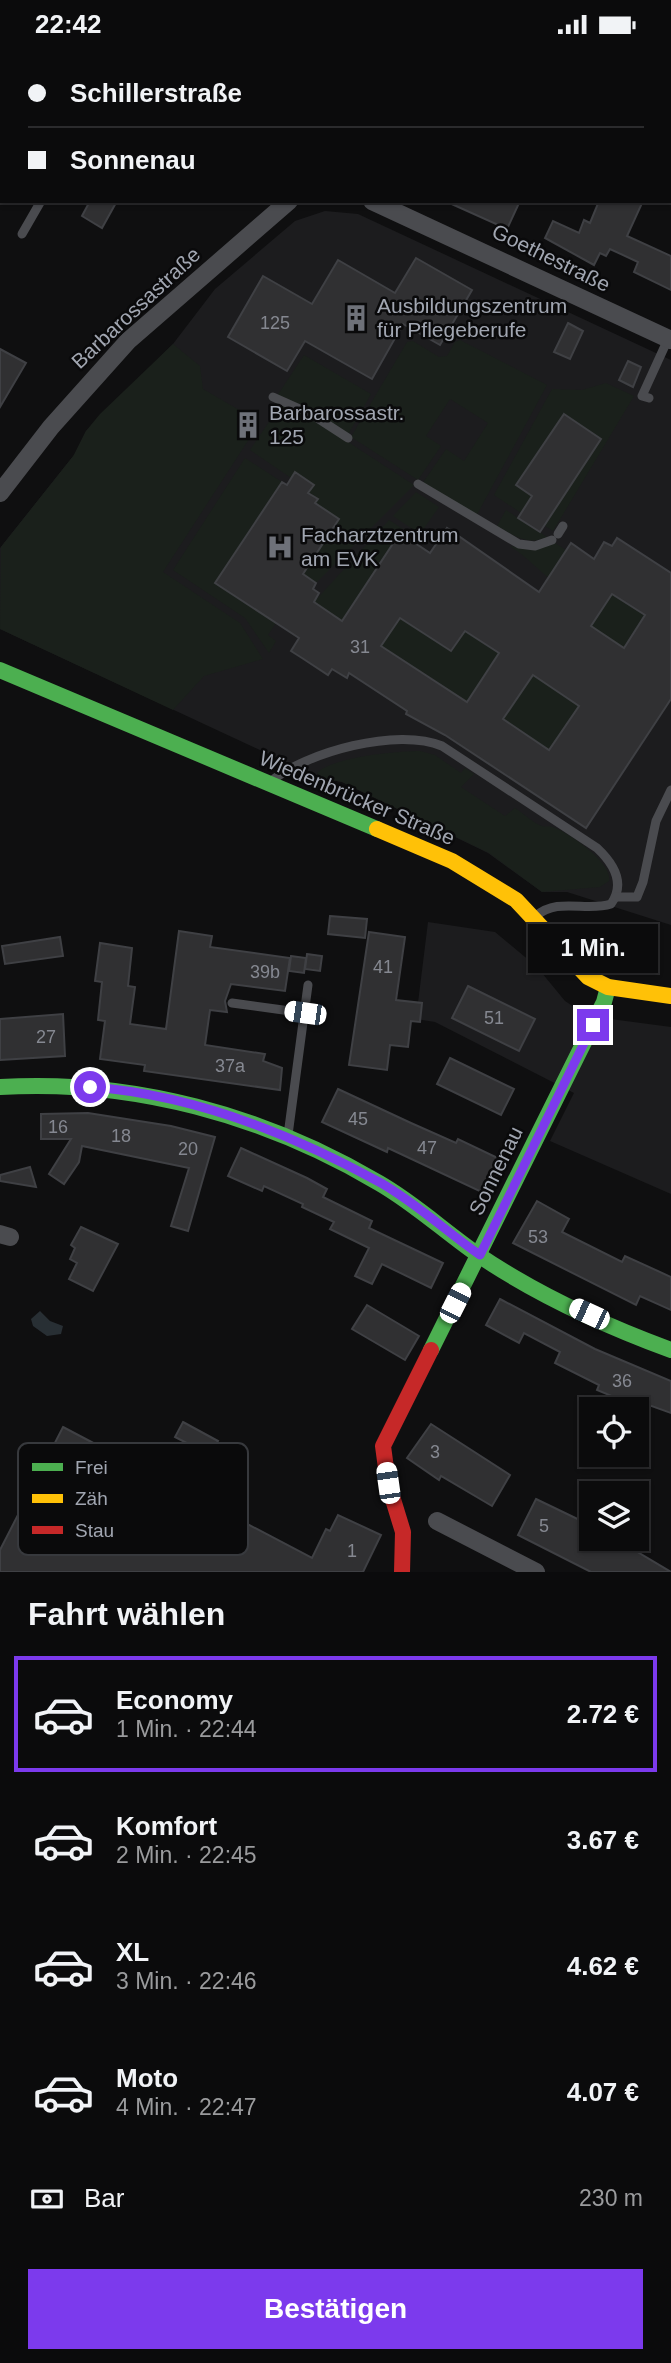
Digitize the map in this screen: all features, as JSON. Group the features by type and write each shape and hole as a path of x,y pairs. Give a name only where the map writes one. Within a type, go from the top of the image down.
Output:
{"street":[{"name":"Barbarossastraße","path":"0,493 51,427 128,341 287,203"},
{"name":"Goethestraße","path":"376,203 669,339"},
{"name":"Wiedenbrücker Straße","path":"0,670 452,860 487,880 534,917 576,966 608,987 671,996"},
{"name":"Sonnenau","path":"402,1572 403,1532 388,1483 383,1446 604,1003 608,987"},
{"path":"0,1087 63,1085 117,1089 164,1097 288,1137 383,1184 480,1255 566,1304 671,1350"},
{"path":"437,1521 536,1572"}],"lane":[{"path":"22,234 40,203"},
{"path":"649,398 642,395 669,339"},
{"path":"273,397 311,414 348,438"},
{"path":"418,484 519,544 535,546 557,533"},
{"path":"269,783 287,768 306,758 392,741 431,741 597,848 616,871 618,884 611,904 600,908 580,904 545,908 534,917"},
{"path":"615,897 636,897 643,883 656,821 671,790"},
{"path":"288,1137 309,985"},
{"path":"232,1003 305,1013"}],"shaded area":[{"path":"325,211 358,214 671,360 671,925 567,892 542,892 488,853 342,782 320,778 0,629 0,548 74,455 86,431 173,344 215,289 295,221"},
{"path":"460,340 547,385 473,522 420,487 446,449 464,461 488,423 450,399 426,436 441,446 418,480 351,437 407,342 413,341 439,357 447,356 455,342"},
{"path":"173,344 200,366 203,389 260,422 163,572 240,623 263,659 204,676 173,710 0,629 1,547 74,455 86,431 100,414"},
{"path":"304,355 371,394 345,440 414,485 316,583 303,574 339,519 315,503 318,499 308,493 314,485 295,472 291,478 250,450 275,413 275,399"},
{"path":"606,383 634,396 553,531 530,516 554,510 601,439 564,414 517,485 532,496 521,513 494,495 552,389 582,390"},
{"path":"245,458 282,482 216,583 276,623 268,635 276,641 269,653 245,618 173,570"},
{"path":"416,492 439,507 420,534 393,516"},
{"path":"506,510 547,537 527,540 497,526"},
{"path":"389,520 403,529 342,621 314,602"},
{"path":"555,543 578,558 560,586 510,546 535,550"},
{"path":"612,594 645,615 624,648 591,626"},
{"path":"400,618 450,651 465,631 499,653 467,702 381,646"},
{"path":"533,675 579,706 549,750 503,719"},
{"path":"420,751 435,755 461,773 465,768 474,774 461,787 505,816 515,808 539,825 553,827 569,835 604,866 609,881 600,887 542,892 489,853 342,782 320,778 317,773 325,767 351,759"},
{"path":"428,922 495,932 537,967 565,1001 588,1016 671,1027 671,1194 550,1141 574,1093 435,1022 416,1019"},
{"path":"40,1311 50,1321 63,1326 61,1334 47,1336 33,1326 31,1319"}],"building":[{"path":"89,203 116,203 102,228 82,216"},
{"path":"449,203 519,203 507,229"},
{"path":"598,203 642,203 627,236 671,256 671,290 634,272 638,262 610,249 606,256 600,253 594,265 545,238 553,221 579,233 584,220 590,223"},
{"path":"416,258 472,290 440,345 403,324 372,379 305,341 287,371 228,337 263,276 312,304 338,260 395,293"},
{"path":"568,323 583,331 570,359 554,352"},
{"path":"0,349 26,363 0,407"},
{"path":"628,361 641,367 633,387 619,380"},
{"path":"564,414 601,439 540,532 518,518 532,496 516,485"},
{"path":"295,472 314,485 308,493 318,499 315,503 339,519 303,574 316,583 313,589 319,593 314,602 342,621 400,533 430,553 447,528 539,592 571,543 594,559 604,542 612,546 617,538 671,573 671,699 586,828 445,735 406,714 407,711 349,673 347,678 332,669 328,675 291,651 299,638 215,583 282,482 287,485","holes":["612,594 645,615 624,648 591,626","400,618 451,651 465,631 499,653 467,702 381,646","533,675 579,706 549,750 503,719"]},
{"path":"330,916 367,919 365,938 328,934"},
{"path":"179,931 212,936 210,947 290,958 285,991 231,984 225,1001 227,1012 210,1010 205,1045 265,1054 263,1061 282,1068 280,1090 144,1071 145,1065 100,1059 105,1021 98,1020 102,982 95,981 100,943 132,948 128,986 135,987 130,1024 166,1029"},
{"path":"369,932 405,937 396,1000 422,1003 420,1022 411,1021 408,1047 390,1045 387,1070 349,1065"},
{"path":"60,937 63,956 5,964 2,946"},
{"path":"307,954 322,956 320,971 305,969"},
{"path":"291,956 306,958 304,973 289,971"},
{"path":"468,986 535,1019 519,1051 452,1018"},
{"path":"63,1014 65,1056 0,1060 0,1019"},
{"path":"450,1058 514,1089 501,1115 437,1084"},
{"path":"338,1089 456,1143 458,1139 504,1161 488,1195 388,1148 387,1152 322,1122"},
{"path":"88,1113 171,1126 215,1137 188,1231 171,1226 189,1168 82,1146 79,1162 64,1184 49,1174 71,1139 41,1139 41,1114"},
{"path":"241,1148 327,1189 323,1197 372,1221 369,1228 443,1263 431,1288 382,1264 372,1284 355,1276 369,1248 330,1229 334,1222 302,1207 303,1204 264,1186 262,1191 228,1176"},
{"path":"30,1167 36,1187 0,1181 0,1175"},
{"path":"537,1201 569,1219 562,1232 622,1262 625,1256 671,1277 671,1310 640,1296 636,1305 513,1243"},
{"path":"81,1227 118,1244 93,1291 69,1279 77,1263 70,1259 75,1248 71,1245"},
{"path":"500,1299 595,1349 671,1381 671,1413 649,1405 649,1397 614,1397 597,1390 599,1385 555,1363 560,1352 524,1333 519,1343 486,1325"},
{"path":"367,1305 419,1336 405,1360 352,1329"},
{"path":"183,1422 218,1441 187,1443 175,1437"},
{"path":"431,1424 510,1475 492,1506 441,1476 439,1480 407,1458"},
{"path":"63,1427 93,1443 55,1443"},
{"path":"536,1499 579,1520 579,1551 636,1551 671,1572 591,1572 518,1535"},
{"path":"18,1515 18,1555 248,1555 248,1524 312,1558 326,1529 330,1531 338,1515 381,1535 363,1572 0,1572 0,1550"}],"traffic: fast":[{"path":"0,670 377,829"},
{"path":"431,1350 604,1002 608,987"},
{"path":"0,1087 99,1089 148,1096 196,1107 290,1138 335,1159 392,1191 477,1254 523,1283 620,1330 671,1350"}],"traffic: slow":[{"path":"377,829 452,861 516,900 588,977 608,987 671,996"}],"traffic: jam":[{"path":"402,1572 403,1532 388,1483 383,1446 431,1350"}],"place":[{"name":"Ausbildungszentrum für Pflegeberufe","path":"356,318"},
{"name":"Barbarossastr. 125","path":"248,425"},
{"name":"Facharztzentrum am EVK","path":"280,547"}],"route":[{"path":"90,1087 164,1097 288,1137 383,1184 480,1255 593,1025"}]}
